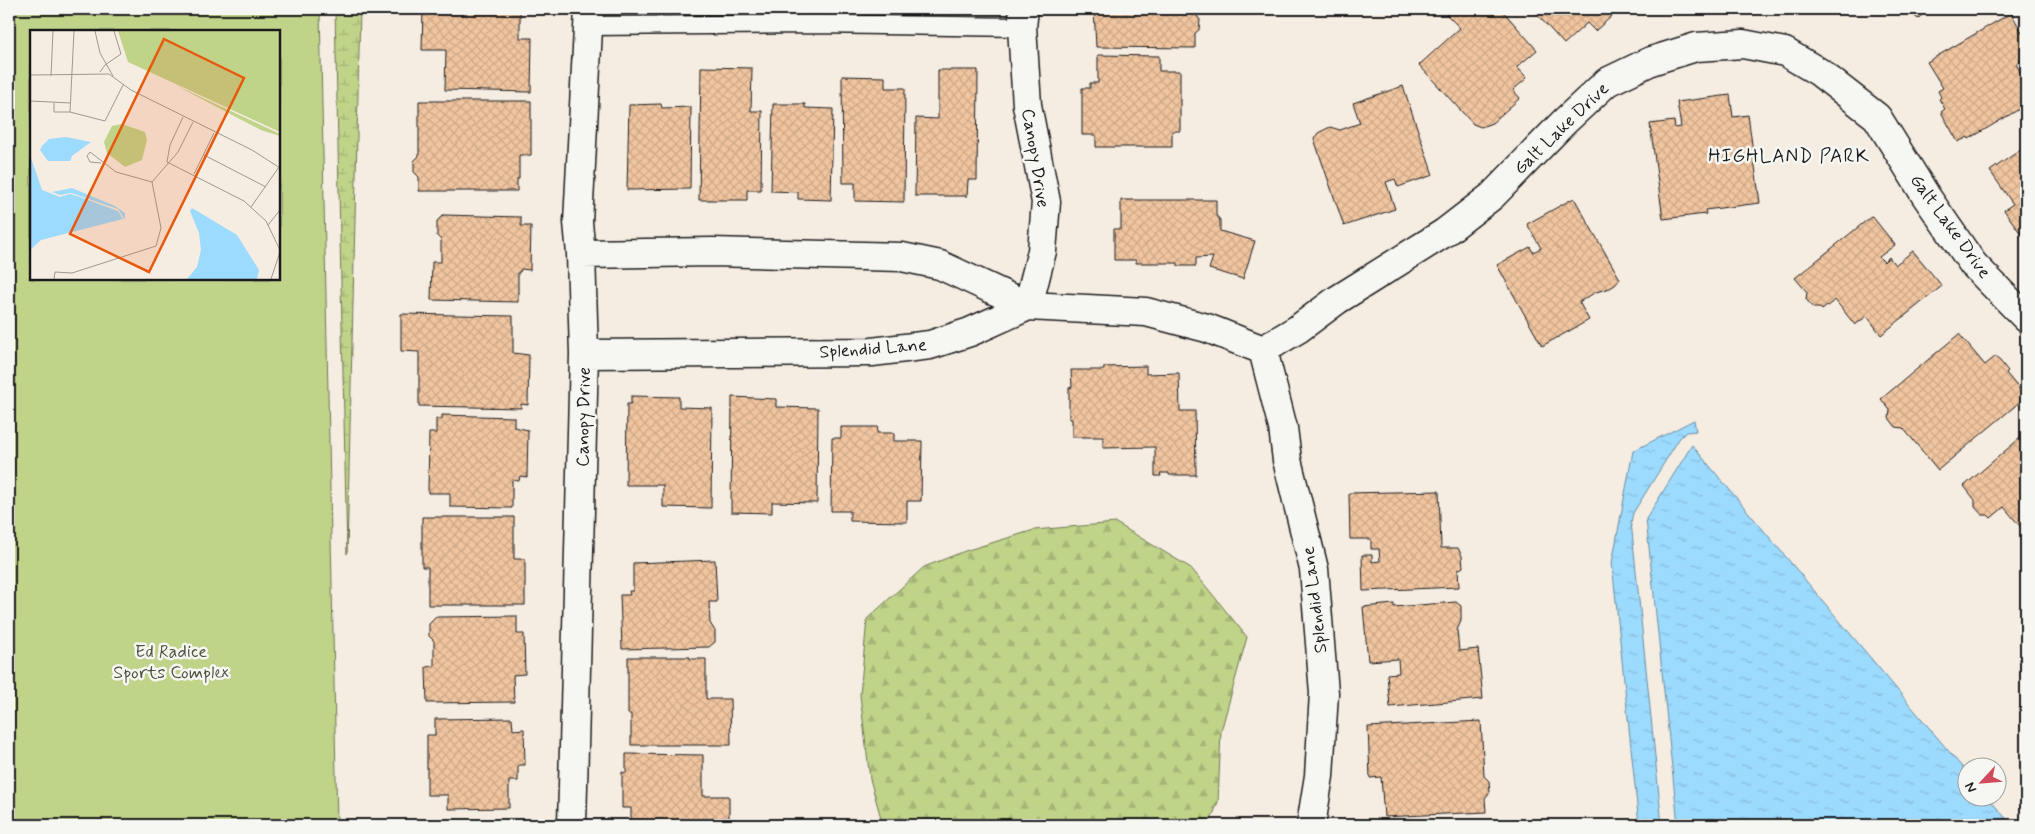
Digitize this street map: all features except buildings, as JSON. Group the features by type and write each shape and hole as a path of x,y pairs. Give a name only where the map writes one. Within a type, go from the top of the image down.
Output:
{"street":[{"name":"Canopy Drive","path":"572,825 584,354 581,254 578,222 589,18"},
{"name":"Canopy Drive","path":"1023,18 1027,105 1046,202 1042,251 1028,306"},
{"name":"Galt Lake Drive","path":"1262,350 1298,329 1337,300 1444,233 1492,196 1564,122 1607,82 1651,61 1696,48 1743,44 1785,52 1819,72 1877,117 1926,196 1973,264 2026,318"},
{"path":"581,254 712,252 902,257 940,265 1028,306 1146,312 1208,328 1262,350"},
{"name":"Splendid Lane","path":"584,354 872,352 930,345 970,332 1028,306"},
{"name":"Splendid Lane","path":"1262,350 1283,428 1287,460 1314,569 1324,693 1319,776 1311,825"}],"lane":[{"path":"589,18 814,16 1023,18"}],"green space":[{"name":"Ed Radice Sports Complex","path":"9,9 320,9 337,825 9,825"},
{"path":"335,9 360,9 347,554"},
{"path":"1116,523 1191,568 1247,637 1221,731 1218,802 1209,825 883,825 870,779 860,695 867,619 924,567 965,551 1034,530"}],"water":[{"path":"1694,420 1696,431 1686,432 1679,439 1633,513 1631,522 1662,825 1639,825 1612,563 1633,451"},
{"path":"1692,445 1958,762 1958,806 1995,806 2012,825 1678,825 1646,519"}],"district":[{"name":"HIGHLAND PARK","path":"1789,155"}]}
